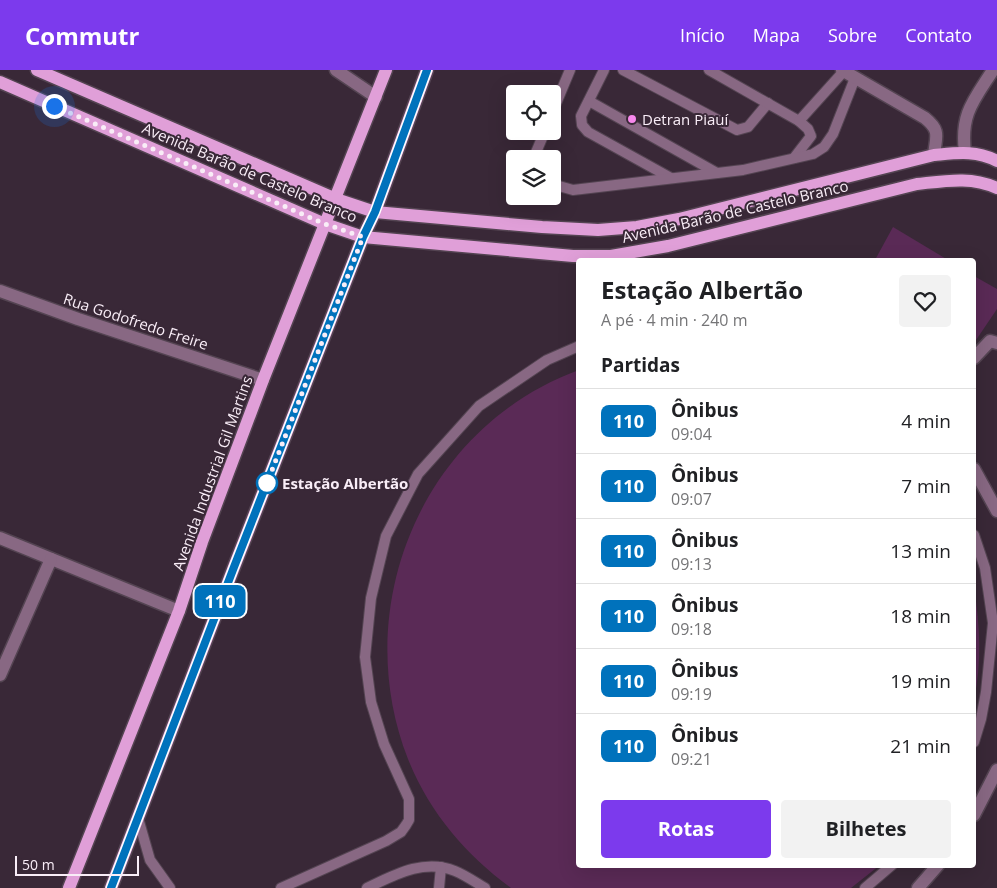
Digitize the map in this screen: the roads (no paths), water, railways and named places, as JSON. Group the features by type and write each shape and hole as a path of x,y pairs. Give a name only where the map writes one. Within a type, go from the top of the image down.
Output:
{"main road":[{"name":"Avenida Barão de Castelo Branco","path":"37,70 336,199 375,212 542,227 598,230 637,227 679,219 934,155 965,152 981,154 997,161"},
{"name":"Avenida Industrial Gil Martins","path":"68,888 179,611 202,542 263,380 386,70"},
{"path":"111,888 234,567 363,237 375,212 427,70"},
{"name":"Avenida Barão de Castelo Branco","path":"0,82 325,224 363,237 573,256 611,256 634,254 917,184 957,179 987,183 997,188"}],"street":[{"path":"336,70 376,97"},
{"path":"965,152 963,128 966,114 993,70"},
{"path":"846,72 934,125 936,130 934,155"},
{"name":"Rua Godofredo Freire","path":"0,291 78,319 263,380"},
{"path":"976,356 990,341 997,343"},
{"path":"976,471 997,508"},
{"path":"0,538 179,611"},
{"path":"0,675 51,560"},
{"path":"976,811 997,770"},
{"path":"918,888 935,868"}],"lane":[{"path":"561,92 570,70"},
{"path":"604,70 581,116 582,125 588,132 671,178"},
{"path":"623,70 737,130 748,127 768,103"},
{"path":"709,70 799,121 808,129 811,136 794,158"},
{"path":"799,121 846,72"},
{"path":"561,187 572,190 743,170 813,154 824,147 833,134 846,72"},
{"path":"589,101 717,173"},
{"path":"281,888 386,841 401,832 409,820 409,799 384,744 371,702 365,657 370,598 386,536 418,474 479,406 548,360 576,347"},
{"path":"976,542 984,568 993,623 986,692 976,735"},
{"path":"138,818 150,860 170,888"},
{"path":"367,888 394,875 428,866 441,866 455,871 485,888"},
{"path":"439,888 441,866"},
{"path":"865,888 888,868"}],"place":[{"name":"Detran Piauí","path":"632,119"},
{"name":"Estação Albertão","path":"267,483"}]}
